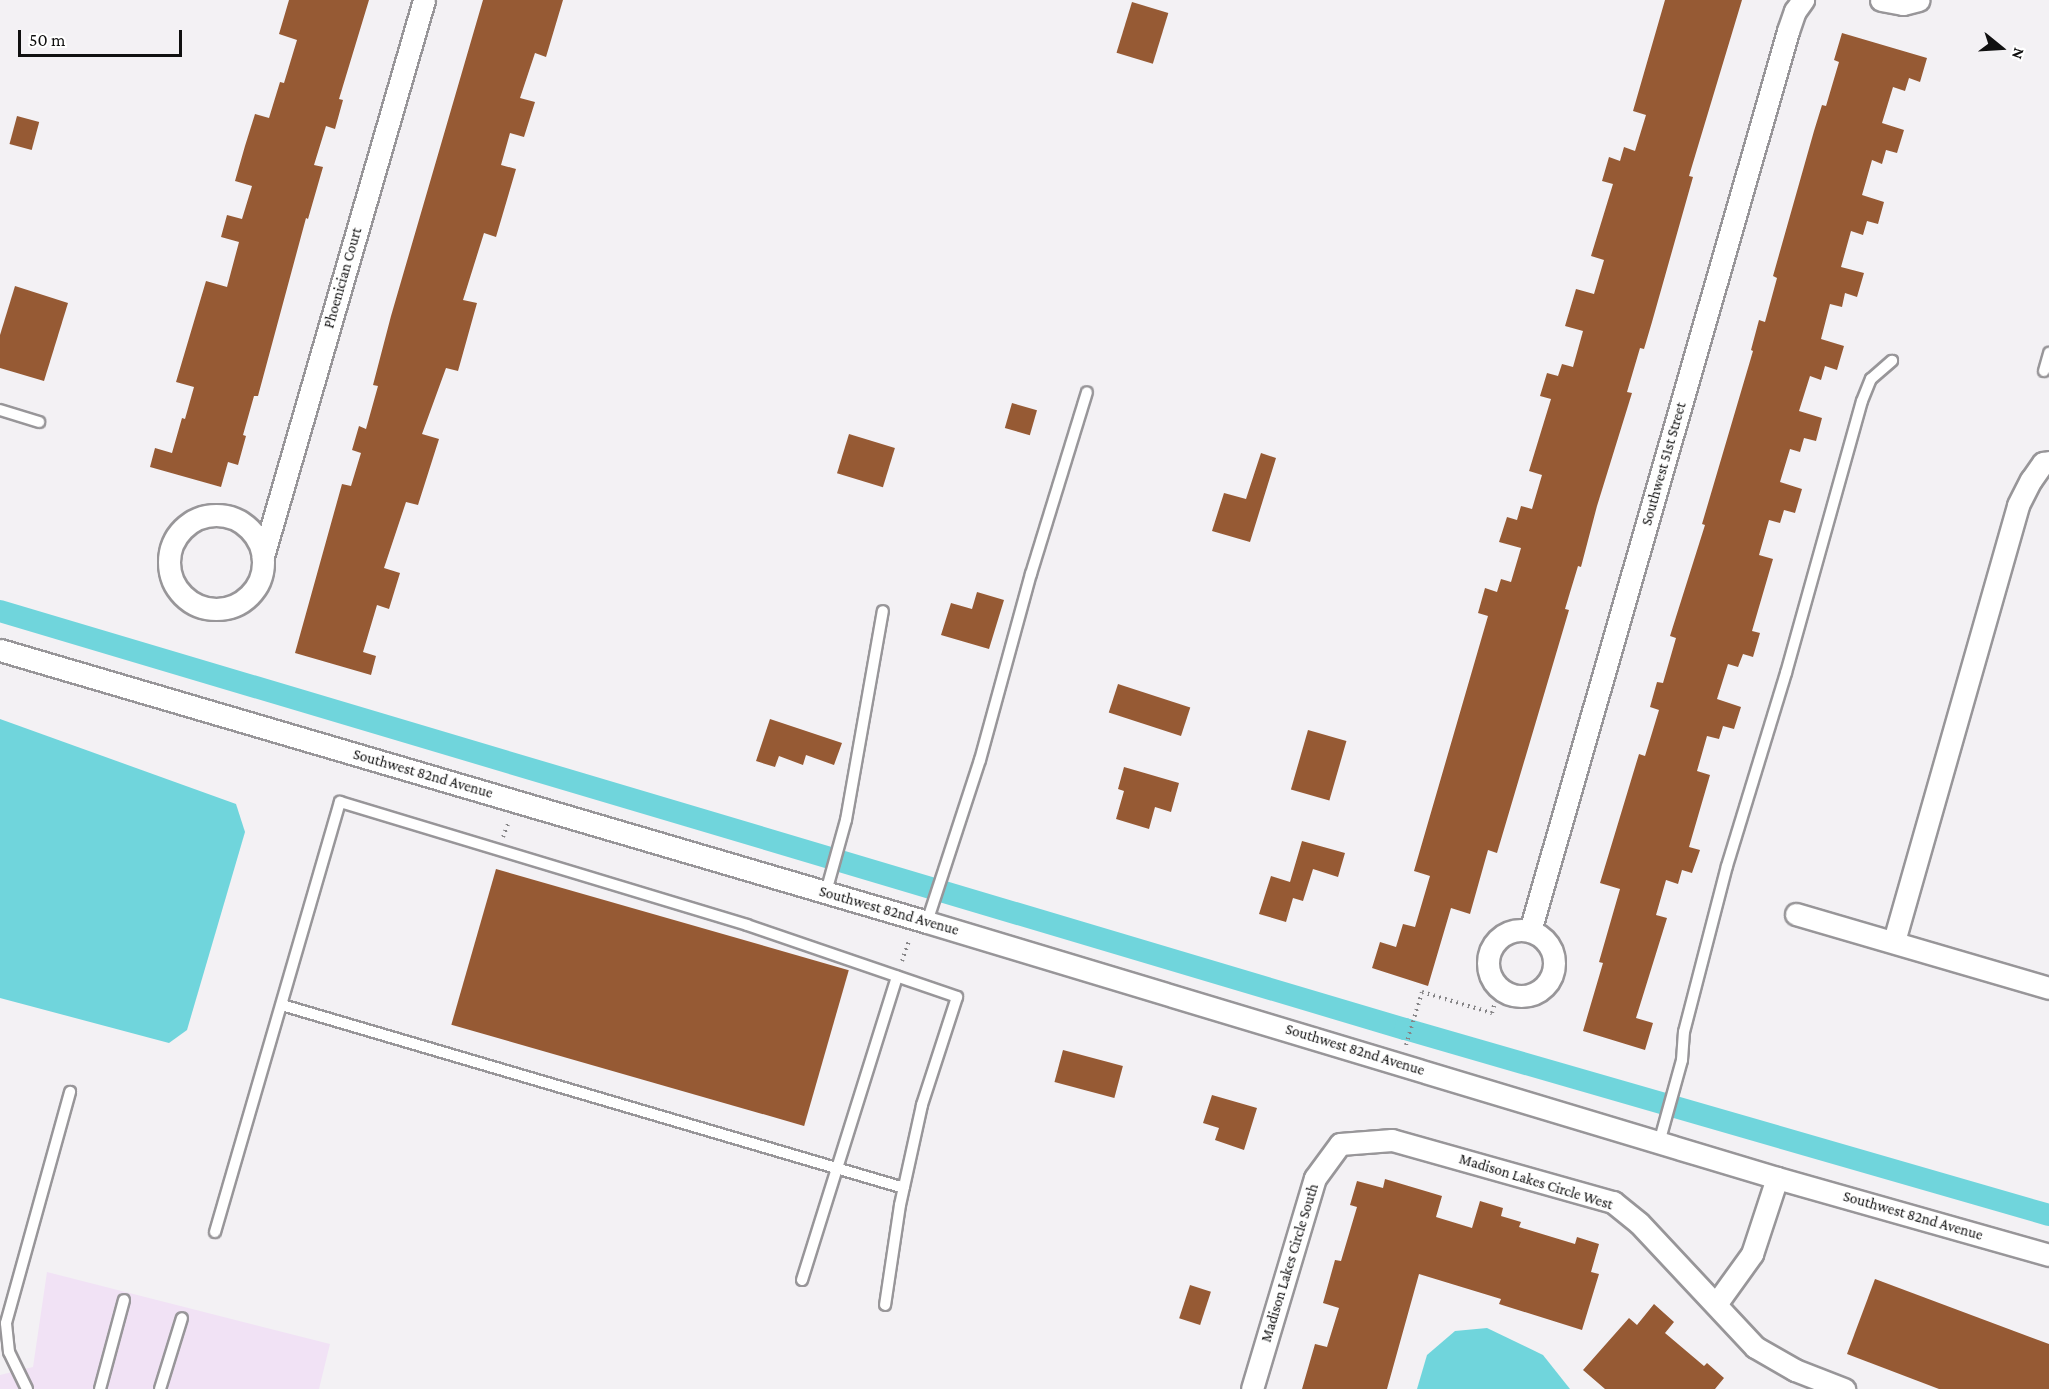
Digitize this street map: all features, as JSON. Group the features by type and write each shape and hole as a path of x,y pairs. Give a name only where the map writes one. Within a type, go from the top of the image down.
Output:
{"street":[{"name":"Phoenician Court","path":"263,556 258,538 245,524 229,516 210,514 193,520 178,532 170,549 169,567 175,585 187,600 204,608 222,609 239,603 254,591 262,574 263,556 424,0"},
{"name":"Southwest 51st Street","path":"1530,931 1788,31 1795,11 1803,0"},
{"path":"1881,0 1903,4 1919,0"},
{"path":"1894,941 2018,505 2037,471 2043,463 2049,462"},
{"name":"Southwest 82nd Avenue","path":"0,650 927,922 1777,1178 2049,1255"},
{"path":"1796,914 2049,988"},
{"name":"Madison Lakes Circle West","path":"1340,1144 1392,1140 1613,1202 1639,1223 1755,1347 1796,1370 1844,1389"},
{"name":"Madison Lakes Circle South","path":"1252,1389 1315,1178 1340,1144"},
{"path":"1716,1304 1752,1254 1777,1178"}],"lane":[{"path":"2044,371 2049,354"},
{"path":"1659,1143 1682,1060 1684,1032 1727,866 1786,673 1862,401 1871,379 1892,361"},
{"path":"927,922 980,760 1031,574 1087,392"},
{"path":"0,410 39,422"},
{"path":"826,892 843,832 875,671 883,611"},
{"path":"215,1232 340,802 747,925 957,997 922,1105 904,1188 885,1305"},
{"path":"802,1280 897,976"},
{"path":"282,1005 904,1188"},
{"path":"14,1389 25,1385 4,1339 6,1323 70,1092"},
{"path":"100,1389 124,1300"},
{"path":"160,1389 182,1318"}],"path":[{"path":"897,976 909,941"},
{"path":"1405,1048 1422,992 1492,1013 1496,1002"}],"shaded area":[{"path":"47,1272 330,1344 319,1389 0,1389 0,1375 33,1367"}],"water":[{"path":"0,719 236,804 245,832 187,1030 169,1043 0,998"},
{"path":"1487,1328 1543,1355 1570,1389 1417,1389 1427,1355 1455,1331"}],"building":[{"path":"289,0 369,0 339,99 343,100 335,129 326,126 314,165 323,167 308,219 306,218 258,396 254,396 243,435 246,436 238,465 228,462 221,487 150,467 155,448 172,453 182,418 185,419 194,387 176,382 206,281 227,287 239,242 221,237 227,215 242,219 252,186 235,181 245,146 255,114 269,118 280,82 284,83 297,40 279,34"},
{"path":"483,0 563,0 546,57 535,53 520,98 535,102 524,137 510,133 501,165 516,169 496,237 484,233 463,300 477,303 458,371 446,368 422,434 439,439 418,505 406,502 384,568 400,573 389,609 377,605 363,652 376,656 371,675 295,653 342,484 351,486 361,453 352,450 359,426 366,429 378,386 373,385 391,316"},
{"path":"1665,0 1742,0 1689,176 1693,177 1652,322 1644,349 1640,348 1627,392 1632,393 1597,506 1581,567 1578,566 1565,609 1569,610 1497,853 1488,850 1470,914 1451,908 1428,986 1372,968 1380,942 1396,947 1403,924 1415,927 1430,876 1414,871 1488,616 1478,613 1485,588 1497,592 1501,579 1511,582 1521,548 1499,542 1507,517 1517,520 1521,506 1532,509 1542,475 1529,471 1551,399 1540,396 1547,373 1558,376 1562,364 1573,367 1583,331 1565,326 1576,289 1594,294 1604,260 1591,256 1613,184 1602,181 1609,157 1620,161 1624,147 1635,151 1646,115 1633,111"},
{"path":"1132,2 1168,13 1153,64 1117,53"},
{"path":"1842,33 1927,58 1920,82 1909,78 1905,91 1893,87 1882,123 1904,130 1897,153 1886,150 1882,164 1872,160 1862,195 1884,202 1878,224 1867,221 1863,235 1851,231 1841,267 1864,273 1857,297 1845,293 1842,307 1830,304 1821,339 1844,346 1837,370 1825,366 1821,380 1810,376 1799,411 1822,418 1816,441 1804,438 1800,452 1790,449 1780,482 1802,489 1795,513 1784,510 1780,523 1769,520 1759,555 1773,559 1752,631 1760,633 1753,657 1743,654 1738,667 1728,664 1717,699 1741,707 1734,729 1723,726 1719,739 1707,736 1697,771 1710,775 1689,847 1700,850 1692,873 1682,870 1678,884 1666,880 1656,915 1667,918 1636,1018 1653,1023 1645,1050 1583,1031 1603,963 1599,962 1620,889 1600,883 1639,754 1645,756 1659,710 1650,707 1657,682 1663,683 1676,638 1670,636 1705,525 1702,524 1753,351 1751,350 1759,320 1765,322 1777,278 1773,276 1814,131 1822,105 1826,106 1839,62 1834,60"},
{"path":"17,116 39,122 32,150 9,144"},
{"path":"15,286 68,303 44,381 0,368 0,335"},
{"path":"1012,403 1037,410 1030,435 1005,428"},
{"path":"849,434 895,448 883,487 837,473"},
{"path":"1261,453 1276,458 1250,542 1212,531 1224,493 1246,499"},
{"path":"977,592 1004,600 989,649 941,635 951,603 972,609"},
{"path":"1118,684 1190,707 1181,736 1109,713"},
{"path":"770,719 842,743 834,765 806,755 803,765 779,756 775,767 756,761"},
{"path":"1308,730 1346,741 1329,801 1291,790"},
{"path":"1124,767 1179,783 1171,812 1155,807 1149,829 1116,819 1124,791 1118,789"},
{"path":"1302,841 1345,853 1338,877 1313,869 1303,901 1293,898 1286,922 1259,914 1271,876 1290,882"},
{"path":"496,869 849,970 804,1126 451,1025"},
{"path":"1063,1050 1123,1066 1114,1098 1054,1082"},
{"path":"1212,1095 1257,1108 1244,1150 1215,1140 1219,1128 1203,1123"},
{"path":"1385,1179 1442,1196 1436,1217 1472,1228 1480,1201 1503,1208 1501,1216 1521,1222 1519,1227 1575,1244 1577,1237 1599,1244 1591,1272 1599,1274 1582,1330 1499,1304 1501,1299 1419,1274 1387,1389 1302,1389 1315,1344 1327,1347 1339,1308 1323,1303 1335,1260 1341,1261 1357,1207 1350,1205 1357,1181 1383,1188"},
{"path":"1875,1279 2049,1344 2049,1389 1939,1389 1847,1354"},
{"path":"1190,1285 1211,1292 1200,1325 1179,1318"},
{"path":"1654,1304 1674,1322 1665,1333 1704,1366 1707,1363 1724,1378 1715,1389 1605,1389 1583,1370 1629,1318 1637,1325"}],"waterway":[{"path":"0,611 1405,1029 2049,1215"}]}
